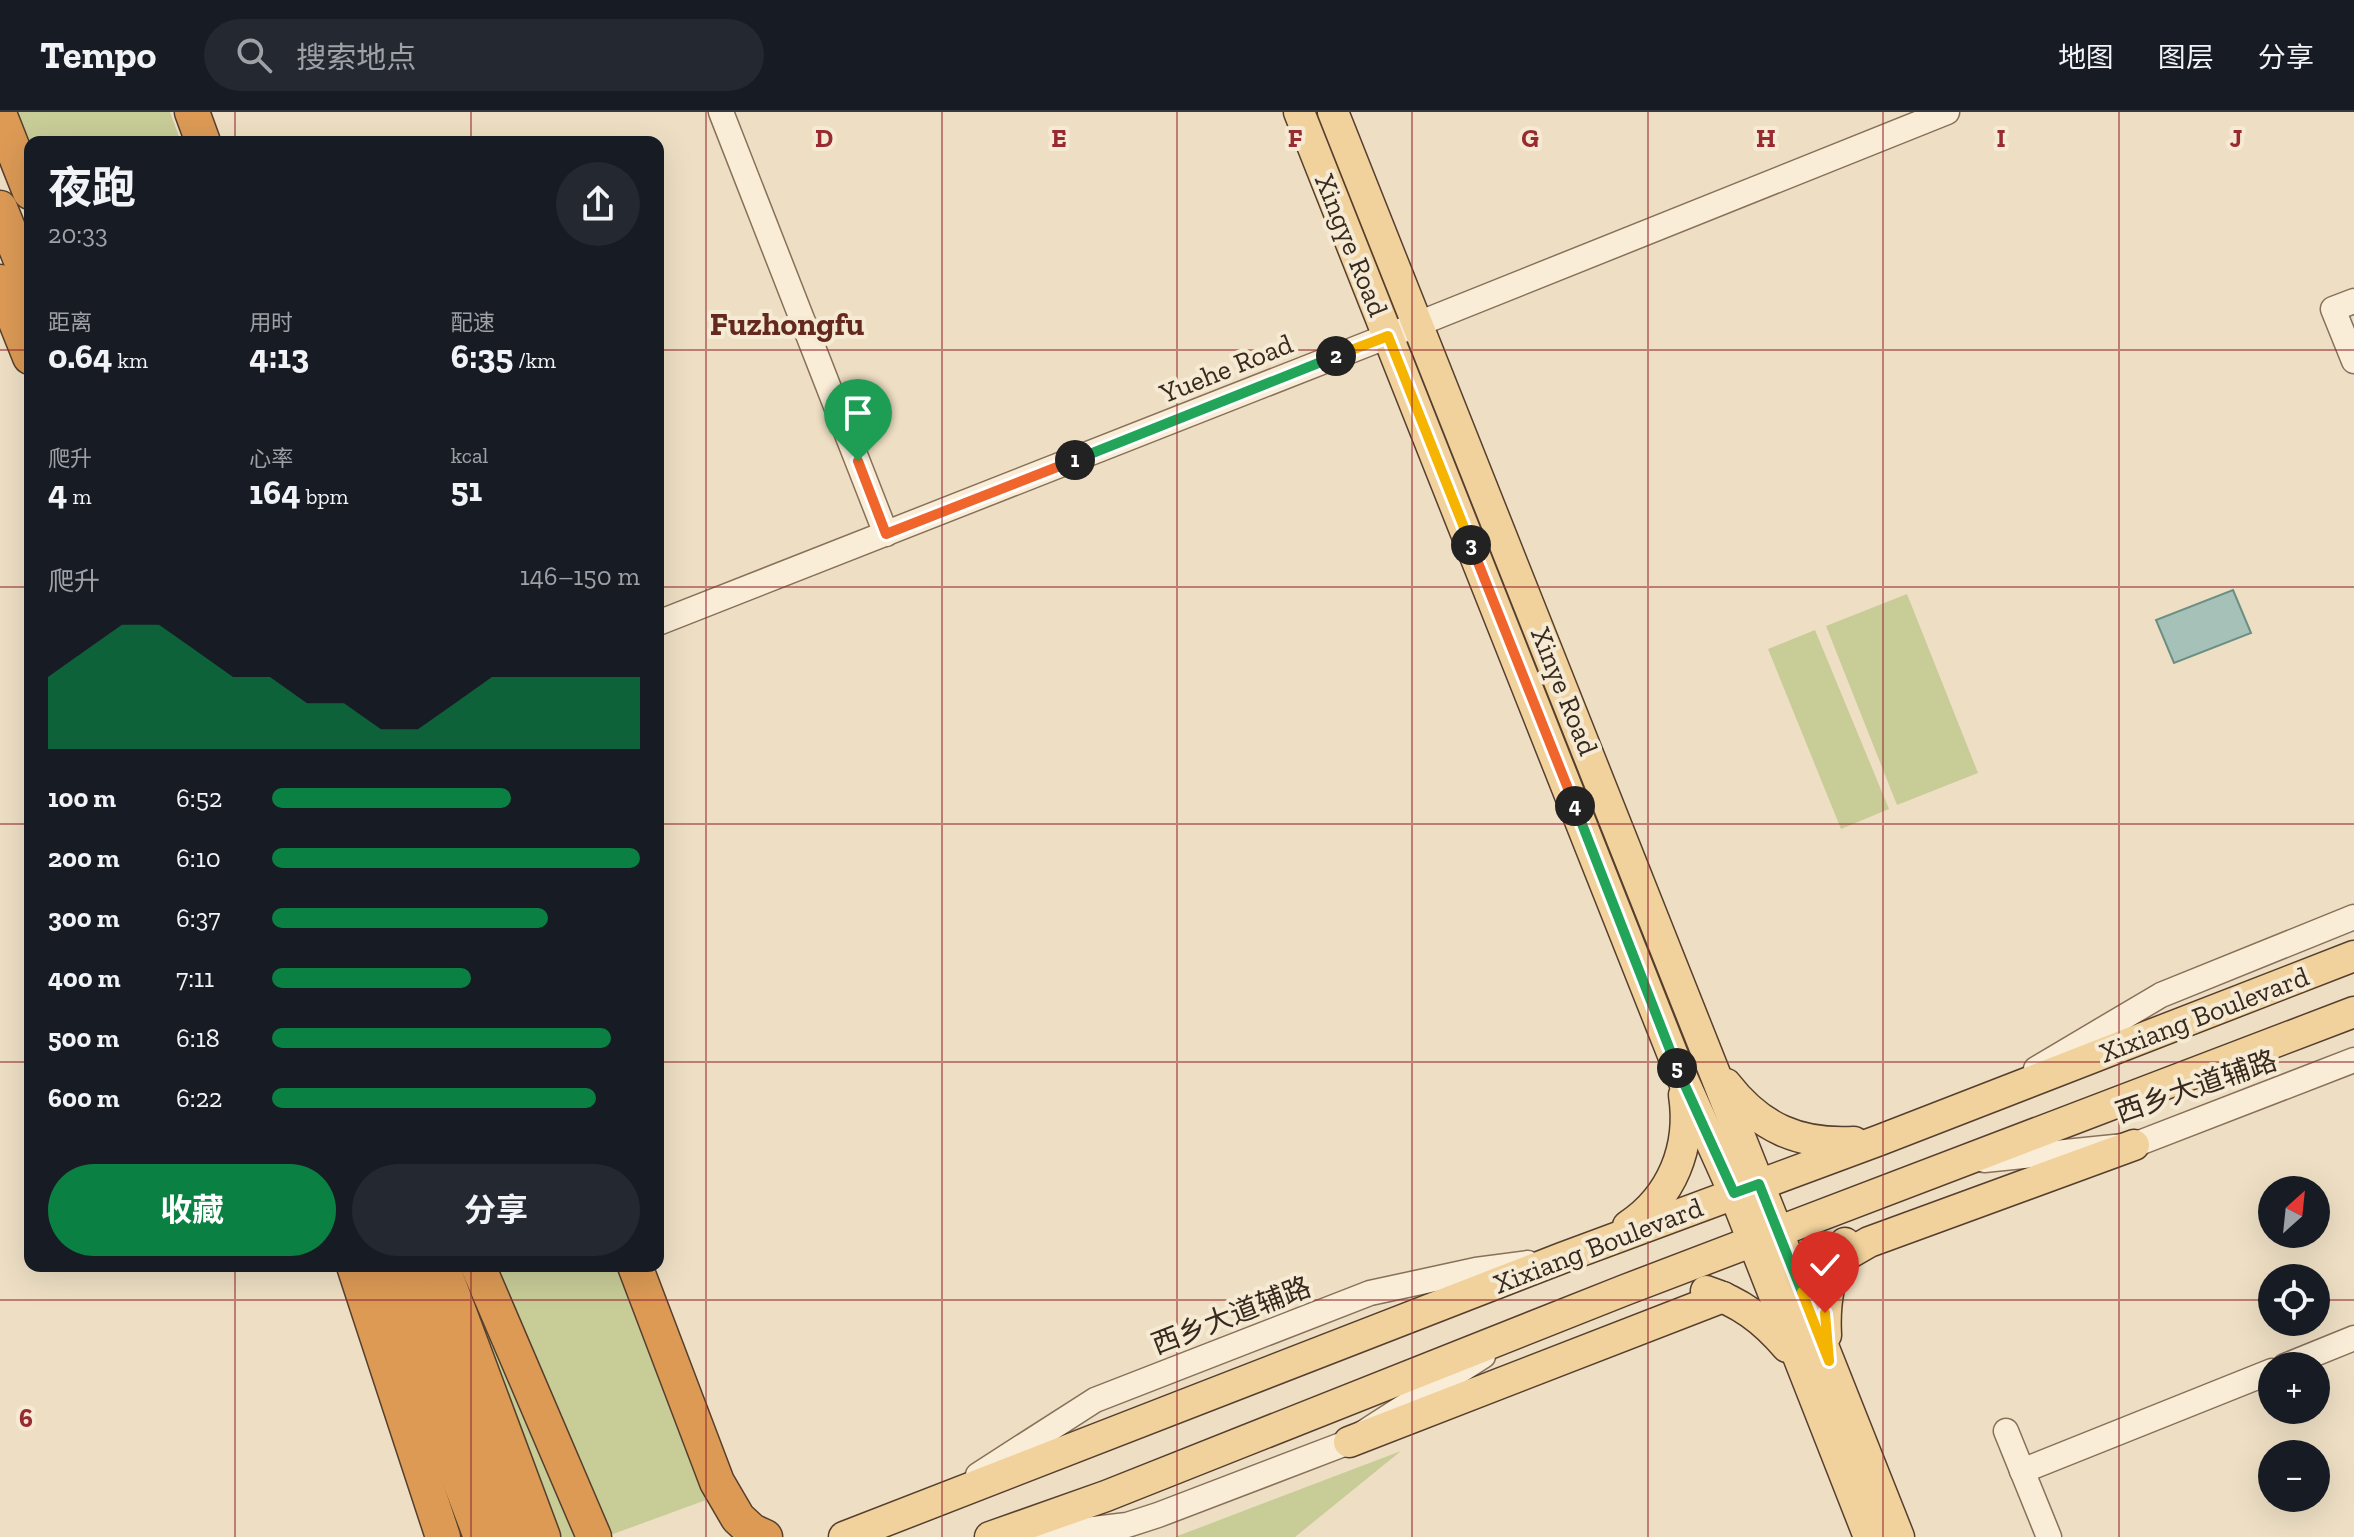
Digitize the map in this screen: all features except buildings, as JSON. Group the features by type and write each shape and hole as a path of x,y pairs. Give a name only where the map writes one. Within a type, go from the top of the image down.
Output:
{"highway":[{"path":"192,112 201,136"},
{"path":"0,116 24,177"},
{"path":"0,208 24,268"},
{"path":"0,282 24,342"},
{"path":"356,1272 443,1537"},
{"path":"381,1272 481,1537"},
{"path":"410,1272 510,1537"},
{"path":"444,1272 543,1537"},
{"path":"481,1272 594,1537"},
{"path":"637,1272 717,1482 738,1518 752,1531 765,1537"}],"main road":[{"name":"Xingye Road","path":"1299,112 1680,1073 1747,1188 1766,1238"},
{"name":"Xinye Road","path":"1333,112 1711,1061 1747,1188"},
{"name":"Xixiang Boulevard","path":"844,1537 1562,1258 1880,1140 2354,956"},
{"name":"Xixiang Boulevard","path":"990,1537 1106,1496 1625,1290 2354,1012"},
{"path":"1711,1061 1745,1107 1784,1133 1835,1143 1880,1140"},
{"path":"1605,1242 1639,1219 1654,1204 1674,1174 1685,1139 1680,1073"},
{"path":"1836,1261 1869,1242 2134,1145"},
{"path":"1815,1363 1828,1285 1836,1261 1863,1217 1912,1181"},
{"path":"1766,1238 1815,1363 1869,1537"},
{"path":"1625,1290 1685,1287 1723,1297 1756,1316 1815,1363 1899,1537"},
{"path":"1349,1442 1723,1297"}],"street":[{"path":"721,112 886,534"},
{"name":"Yuehe Road","path":"664,621 1418,324 1911,118 1947,112"},
{"path":"2354,301 2333,309 2354,361"},
{"path":"1987,1097 2161,995 2354,917"},
{"name":"西乡大道辅路","path":"1958,1163 2134,1145 2354,1060"},
{"path":"1094,1537 1349,1442 1513,1336"},
{"path":"2320,1352 2354,1338"},
{"path":"2022,1471 2258,1377"},
{"path":"2006,1431 2049,1537"},
{"path":"1027,1537 1127,1525"}],"green space":[{"path":"0,112 170,112 179,136 24,136 24,204 0,145"},
{"path":"1907,594 1978,773 1897,805 1826,626"},
{"path":"1815,630 1889,809 1841,829 1768,649"},
{"path":"434,1272 618,1272 706,1500 605,1537 533,1537"},
{"path":"1401,1451 1295,1537 1175,1537"}],"shaded area":[{"path":"2233,590 2251,633 2174,663 2156,620"}],"district":[{"name":"Fuzhongfu","path":"787,324"}],"route":[{"path":"858,461 886,534 1388,336 1680,1073 1734,1193 1759,1184 1829,1361 1825,1313"}]}
